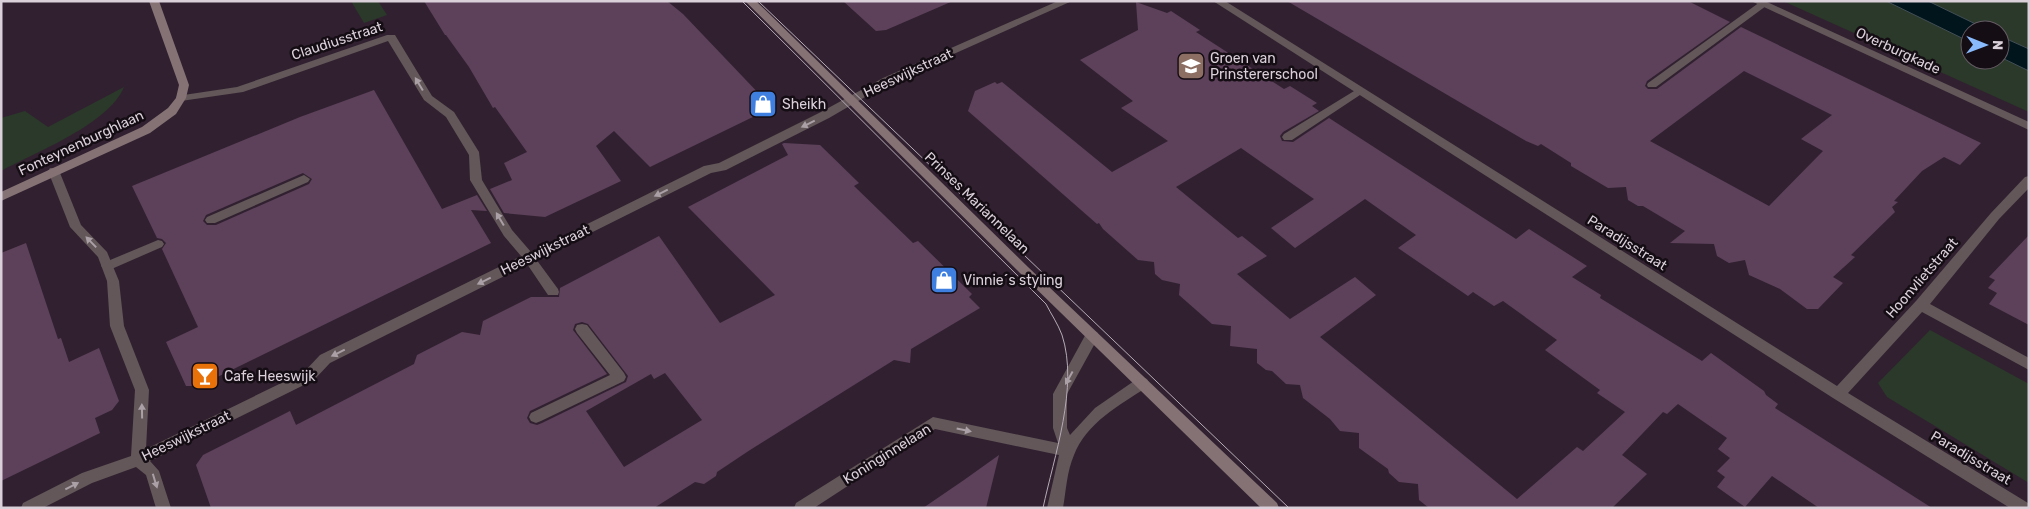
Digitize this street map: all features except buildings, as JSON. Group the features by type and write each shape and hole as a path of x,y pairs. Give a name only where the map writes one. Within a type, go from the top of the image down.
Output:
{"street":[{"path":"154,1 184,85 181,98"},
{"name":"Prinses Mariannelaan","path":"750,1 850,101 1272,508"},
{"name":"Heeswijkstraat","path":"28,508 87,478 138,460 309,376 325,360 708,170 722,166 888,80 1067,1"},
{"name":"Paradijsstraat","path":"1218,1 1838,394 2023,508"},
{"path":"1652,85 1760,3"},
{"name":"Overburgkade","path":"1760,3 2029,126"},
{"name":"Claudiusstraat","path":"181,98 239,90 391,36 428,98 450,114 475,155 476,180 508,233 529,258 553,292"},
{"path":"1288,137 1359,91"},
{"name":"Fonteynenburghlaan","path":"1,197 146,130 172,111 181,98"},
{"path":"54,171 76,227 102,255 113,281 117,326 142,390 142,420 138,460 152,471 164,508"},
{"path":"211,220 304,179"},
{"name":"Hoonvlietstraat","path":"1838,394 1921,305 1995,216 2029,180"},
{"path":"107,266 158,244"},
{"path":"1921,305 2029,364"},
{"path":"536,417 618,376 582,329"},
{"path":"1068,451 1060,428 1060,394 1092,336"},
{"path":"1055,508 1068,451 1097,412 1142,383"},
{"name":"Koninginnelaan","path":"801,508 933,423 1068,451"}],"green space":[{"path":"351,1 378,1 387,15 364,23"},
{"path":"1783,1 1886,1 1960,37 1960,70 2010,70 2010,62 2029,71 2029,112"},
{"path":"1928,1 2029,1 2029,49 2010,40 2010,20 1967,20"},
{"path":"124,87 116,100 88,125 1,171 1,118 25,111 48,127"},
{"path":"1930,330 2029,384 2029,483 1887,397 1878,383"}],"water":[{"path":"1886,1 1928,1 1967,20 1960,20 1960,37"},
{"path":"2010,40 2029,49 2029,71 2010,62"}],"tram line":[{"path":"742,1 1046,304 1062,335 1067,355 1068,377 1063,422 1043,508"},
{"path":"758,1 1289,508"}],"place":[{"name":"Groen van Prinstererschool","path":"1191,66"},
{"name":"Sheikh","path":"763,104"},
{"name":"Vinnie´s styling","path":"944,280"},
{"name":"Cafe Heeswijk","path":"205,376"}]}
